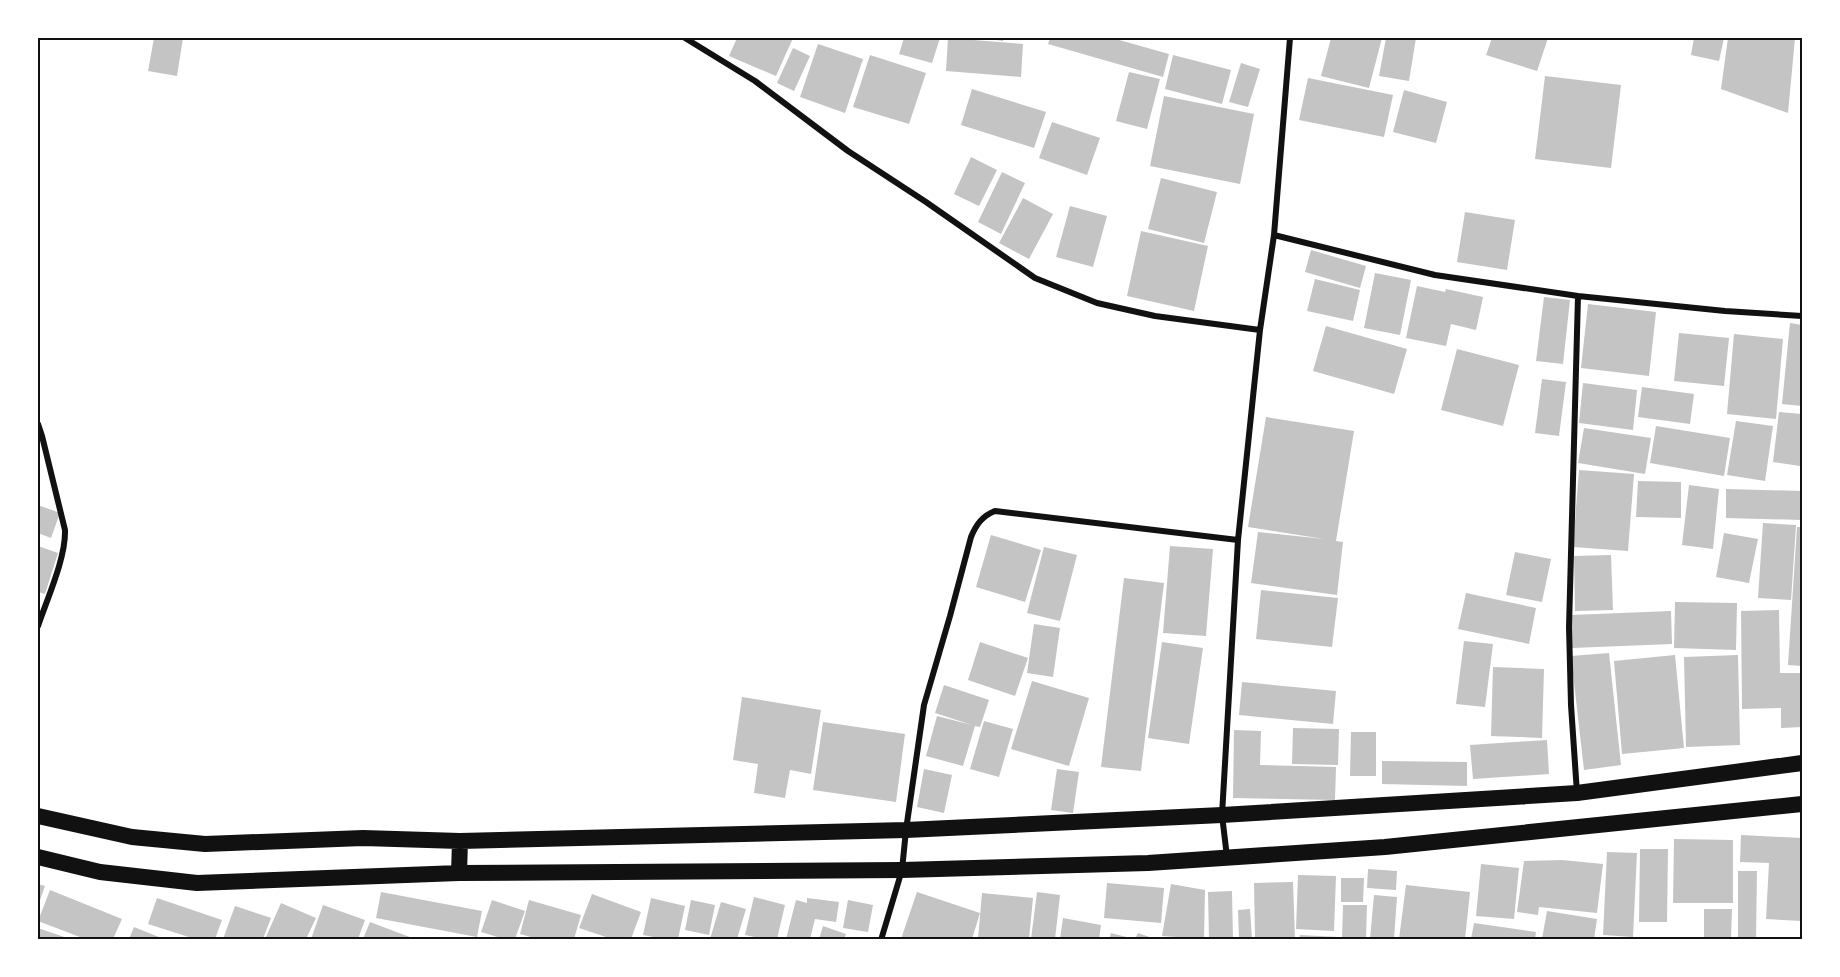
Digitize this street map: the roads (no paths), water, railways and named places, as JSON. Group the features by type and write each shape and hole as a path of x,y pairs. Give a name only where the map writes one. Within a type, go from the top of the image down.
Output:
{"highway":[{"path":"38,816 132,837 205,844 363,838 460,841 906,830 1222,815 1577,793 1803,763"},
{"path":"38,857 100,872 197,883 459,873 902,870 1148,863 1385,847 1803,804"},
{"path":"459,873 460,841"}],"street":[{"path":"685,38 755,81 848,151 1035,278 1097,303 1155,316 1260,330"},
{"path":"1227,857 1222,815 1238,540 1260,330 1274,235 1290,38"},
{"path":"1274,235 1435,275 1578,296 1725,311 1803,316"},
{"path":"1577,793 1569,627 1578,296"},
{"path":"38,424 66,530 66,538 38,626"},
{"path":"881,939 902,870 924,705 971,537 983,518 995,511 1238,540"}]}
